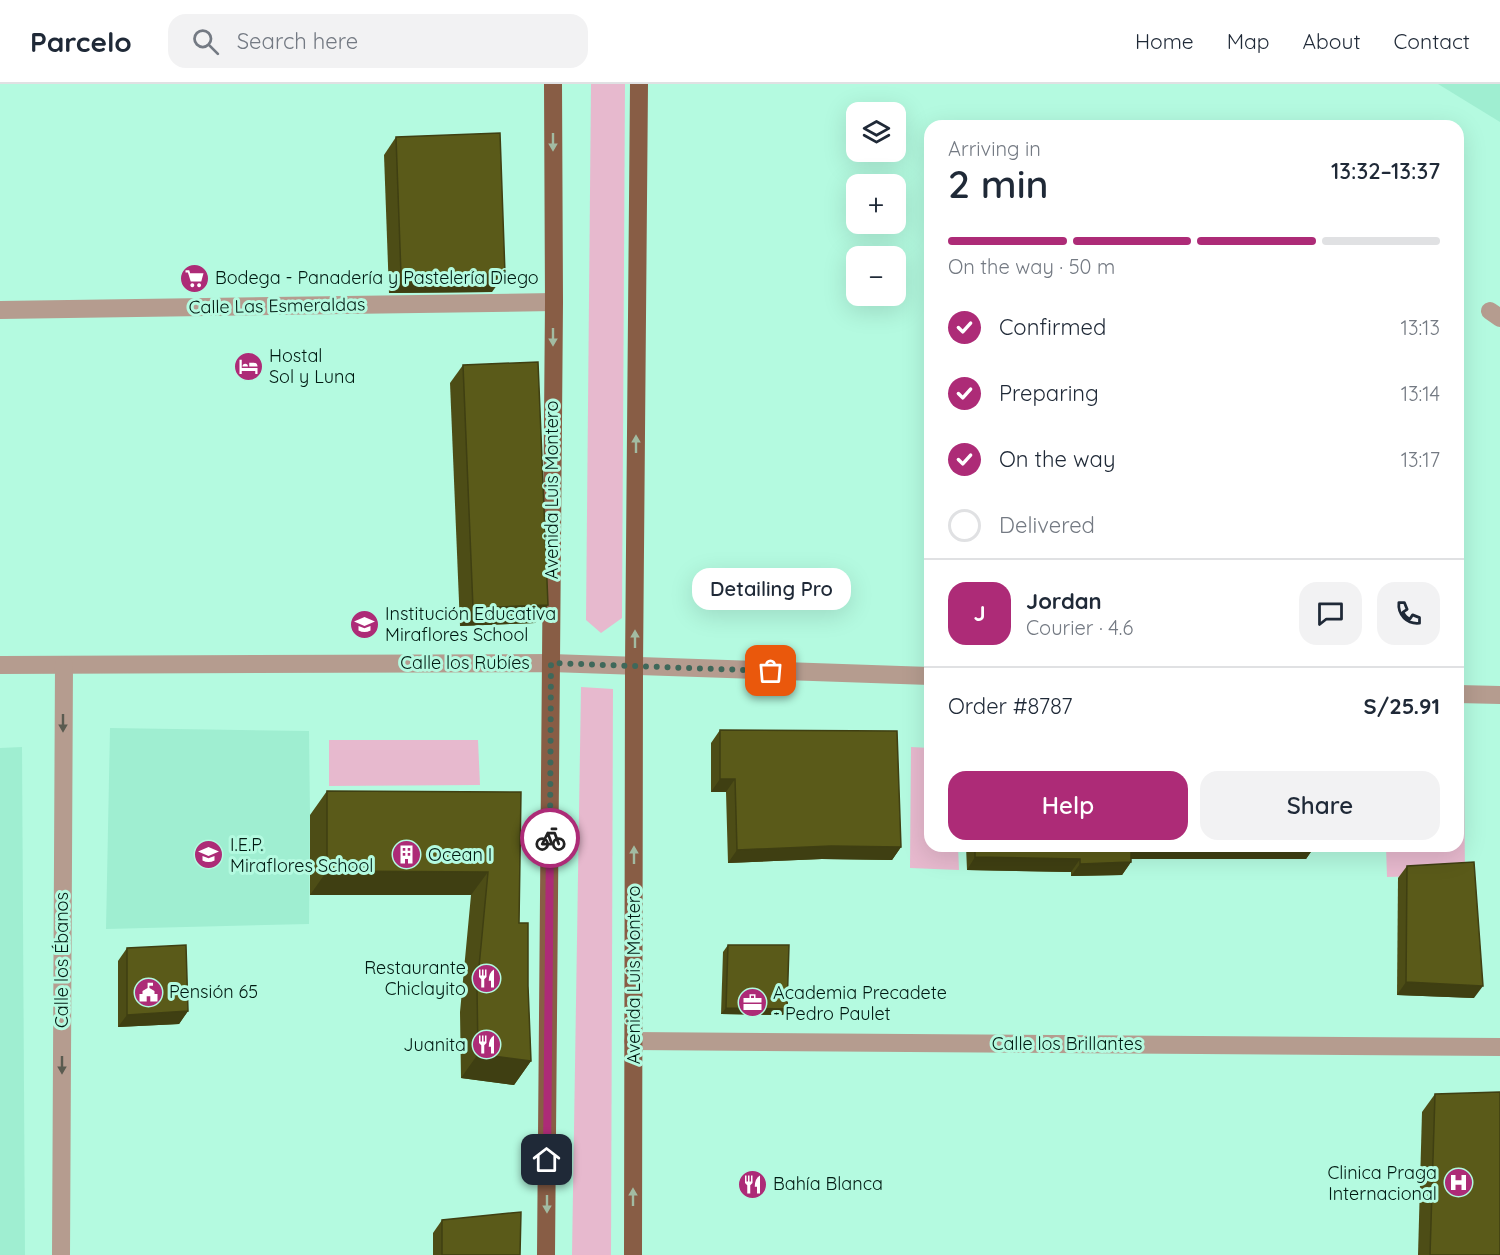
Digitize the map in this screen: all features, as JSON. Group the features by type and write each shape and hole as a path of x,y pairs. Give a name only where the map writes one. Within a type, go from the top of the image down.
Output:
{"main road":[{"name":"Avenida Luis Montero","path":"546,1255 554,302 553,84"},
{"name":"Avenida Luis Montero","path":"633,1255 634,666 639,84"}],"street":[{"name":"Calle Las Esmeraldas","path":"0,310 554,302"},
{"name":"Calle los Rubíes","path":"0,665 551,663 924,676"},
{"name":"Calle los Ébanos","path":"61,1255 64,665"},
{"path":"1464,694 1500,695"},
{"name":"Calle los Brillantes","path":"633,1041 1500,1047"}],"shaded area":[{"path":"591,84 625,84 622,618 601,633 586,620"},
{"path":"1438,84 1500,84 1500,122"},
{"path":"581,687 613,689 611,1255 572,1255"},
{"name":"I.E.P. Miraflores School","path":"110,728 309,731 309,924 106,929"},
{"path":"329,740 478,740 480,785 329,786"},
{"path":"22,747 25,1255 0,1255 0,748"},
{"path":"911,747 924,748 924,852 958,852 959,870 910,868"},
{"path":"1464,768 1465,875 1387,877 1386,852 1464,852"}],"building":[{"path":"500,133 505,274 401,275 396,137"},
{"path":"538,362 548,605 473,608 463,365"},
{"path":"720,730 897,731 901,847 831,846 737,850 735,779 720,779"},
{"path":"327,791 521,792 519,923 528,923 531,1061 478,1054 477,988 488,872 327,871"},
{"path":"975,852 1131,852 1131,862 1080,864 1080,859 975,857"},
{"path":"1474,862 1483,986 1406,982 1407,866"},
{"name":"Pensión 65","path":"186,945 188,1011 127,1015 127,948"},
{"path":"728,945 789,945 787,1009 726,1008"},
{"name":"Clinica Praga Internacional","path":"1500,1092 1500,1255 1430,1255 1435,1094"},
{"path":"521,1212 520,1255 442,1255 442,1220"}],"way so far":[{"path":"550,838 551,663 771,671"}],"place":[{"name":"Bodega - Panadería y Pastelería Diego","path":"194,278"},
{"name":"Hostal Sol y Luna","path":"248,366"},
{"name":"Institución Educativa Miraflores School","path":"364,624"},
{"name":"Detailing Pro","path":"771,671"},
{"name":"I.E.P. Miraflores School","path":"209,855"},
{"name":"Ocean I","path":"407,855"},
{"name":"Restaurante Chiclayito","path":"487,978"},
{"name":"Pensión 65","path":"148,992"},
{"name":"Academia Precadete - Pedro Paulet","path":"752,1003"},
{"name":"Juanita","path":"487,1045"},
{"name":"Clinica Praga Internacional","path":"1458,1183"},
{"name":"Bahía Blanca","path":"752,1184"}],"route":[{"path":"547,1160 550,838"}]}
